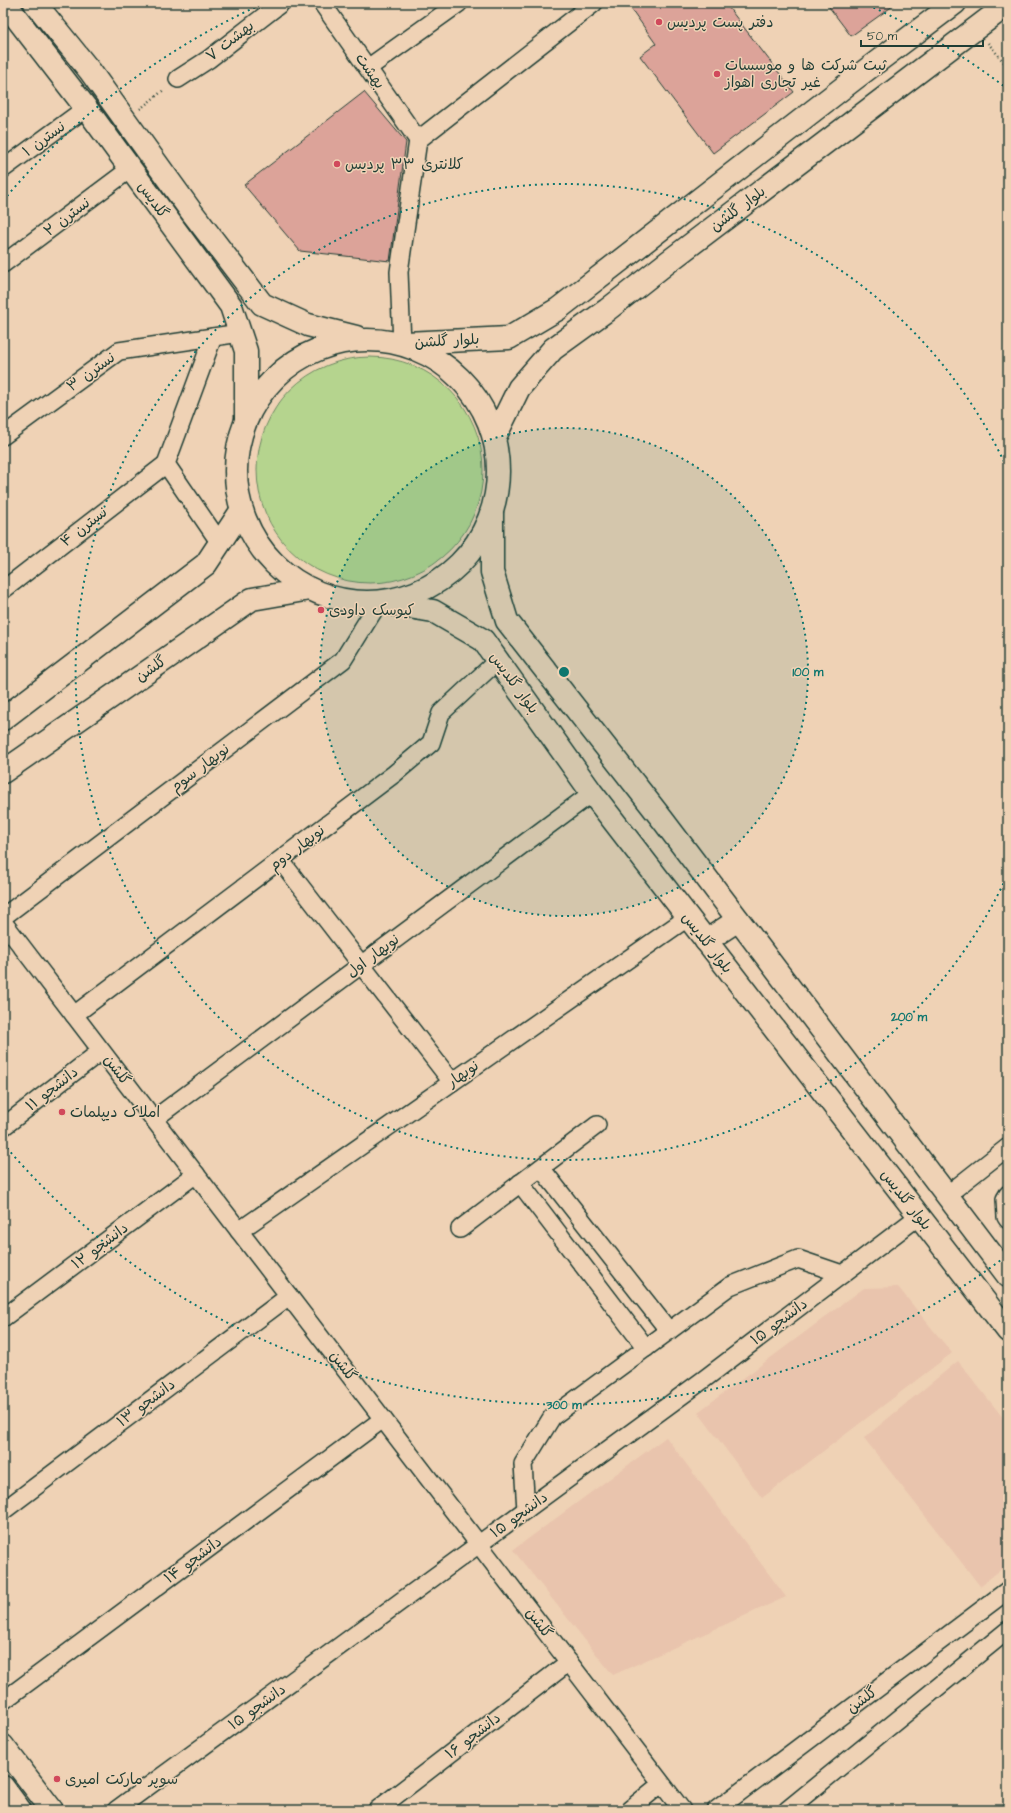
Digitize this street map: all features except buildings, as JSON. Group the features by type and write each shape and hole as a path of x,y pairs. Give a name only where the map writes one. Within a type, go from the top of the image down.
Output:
{"main road":[{"name":"گلدیس","path":"5,3 86,108 231,306 246,352 246,418"},
{"name":"گلدیس","path":"35,3 90,71 191,211 262,304 308,325 365,339"},
{"name":"بلوار گلشن","path":"495,438 519,388 553,349 607,310 1008,4"},
{"name":"بلوار گلشن","path":"402,344 509,338 558,309 949,5"},
{"path":"853,80 874,106"},
{"path":"492,514 474,547 448,574 415,593 379,602 343,600 310,589 280,570 256,543 241,511 235,480 236,448 246,418 265,386 293,361 328,345 365,339 402,344 434,357 462,378 482,406 495,438 499,476 492,514 492,572 507,621 738,920 1008,1276"},
{"path":"3,719 206,564 241,511"},
{"name":"گلشن","path":"3,772 252,599 310,589"},
{"name":"بلوار گلدیس","path":"379,602 433,611 483,640 592,793 687,918 1008,1331"},
{"path":"706,941 738,920"},
{"path":"918,1216 947,1195"},
{"path":"3,1746 52,1810"},
{"path":"3,1787 20,1810"}],"street":[{"name":"بهشت ۷","path":"178,79 209,59 281,3"},
{"name":"بهشت","path":"322,3 418,140"},
{"path":"368,68 459,3"},
{"path":"402,344 399,272 418,140 594,3"},
{"name":"نسترن ۱","path":"3,169 86,108"},
{"name":"نسترن ۲","path":"3,264 130,169"},
{"name":"نسترن ۳","path":"3,436 119,351 240,333"},
{"path":"213,337 166,464 220,542"},
{"name":"نسترن ۴","path":"3,590 166,464"},
{"name":"نوبهار سوم","path":"3,917 342,660 379,602"},
{"name":"نوبهار دوم","path":"74,1015 281,861 394,774 431,743 441,713 497,660"},
{"name":"نوبهار اول","path":"154,1119 592,793"},
{"path":"281,861 452,1082"},
{"name":"نوبهار","path":"239,1231 687,918"},
{"name":"گلشن","path":"6,932 102,1050 682,1810"},
{"name":"دانشجو ۱۱","path":"3,1127 102,1050"},
{"path":"460,1229 597,1125"},
{"path":"947,1195 1008,1147"},
{"path":"541,1168 669,1331"},
{"name":"دانشجو ۱۲","path":"3,1318 196,1174"},
{"path":"520,1183 646,1348"},
{"path":"1008,1194 1005,1199 1006,1217 1008,1220"},
{"name":"دانشجو ۱۵","path":"116,1810 704,1380 918,1216"},
{"path":"526,1510 523,1464 552,1417 730,1286 798,1259 842,1274"},
{"name":"دانشجو ۱۳","path":"3,1511 289,1296"},
{"name":"دانشجو ۱۴","path":"3,1701 383,1419"},
{"name":"گلشن","path":"716,1810 1008,1590"},
{"path":"787,1810 1008,1630"},
{"name":"دانشجو ۱۶","path":"377,1810 569,1662"},
{"path":"631,1809 661,1784"}],"path":[{"path":"987,42 1008,67"},
{"path":"126,120 178,79"}],"shaded area":[{"path":"898,1287 952,1353 762,1498 698,1412 864,1288"},
{"path":"958,1361 1008,1424 1008,1564 980,1586 864,1438"},
{"path":"666,1437 786,1597 613,1675 513,1550"}],"green space":[{"path":"359,357 381,357 413,365 433,376 450,390 464,407 475,427 481,448 483,470 481,492 475,513 464,533 450,550 433,564 413,575 381,583 359,583 327,575 317,570 298,557 283,542 276,533 265,513 257,481 257,459 265,427 270,417 283,398 298,383 307,376 327,365"}],"place":[{"name":"دفتر پست پردیس","path":"659,22"},
{"name":"ثبت شرکت ها و موسسات غیر تجاری اهواز","path":"717,74"},
{"name":"کلانتری ۳۳ پردیس","path":"337,164"},
{"name":"کیوسک داودی","path":"321,610"},
{"name":"املاک دیپلمات","path":"62,1112"},
{"name":"سوپر مارکت امیری","path":"57,1779"}]}
